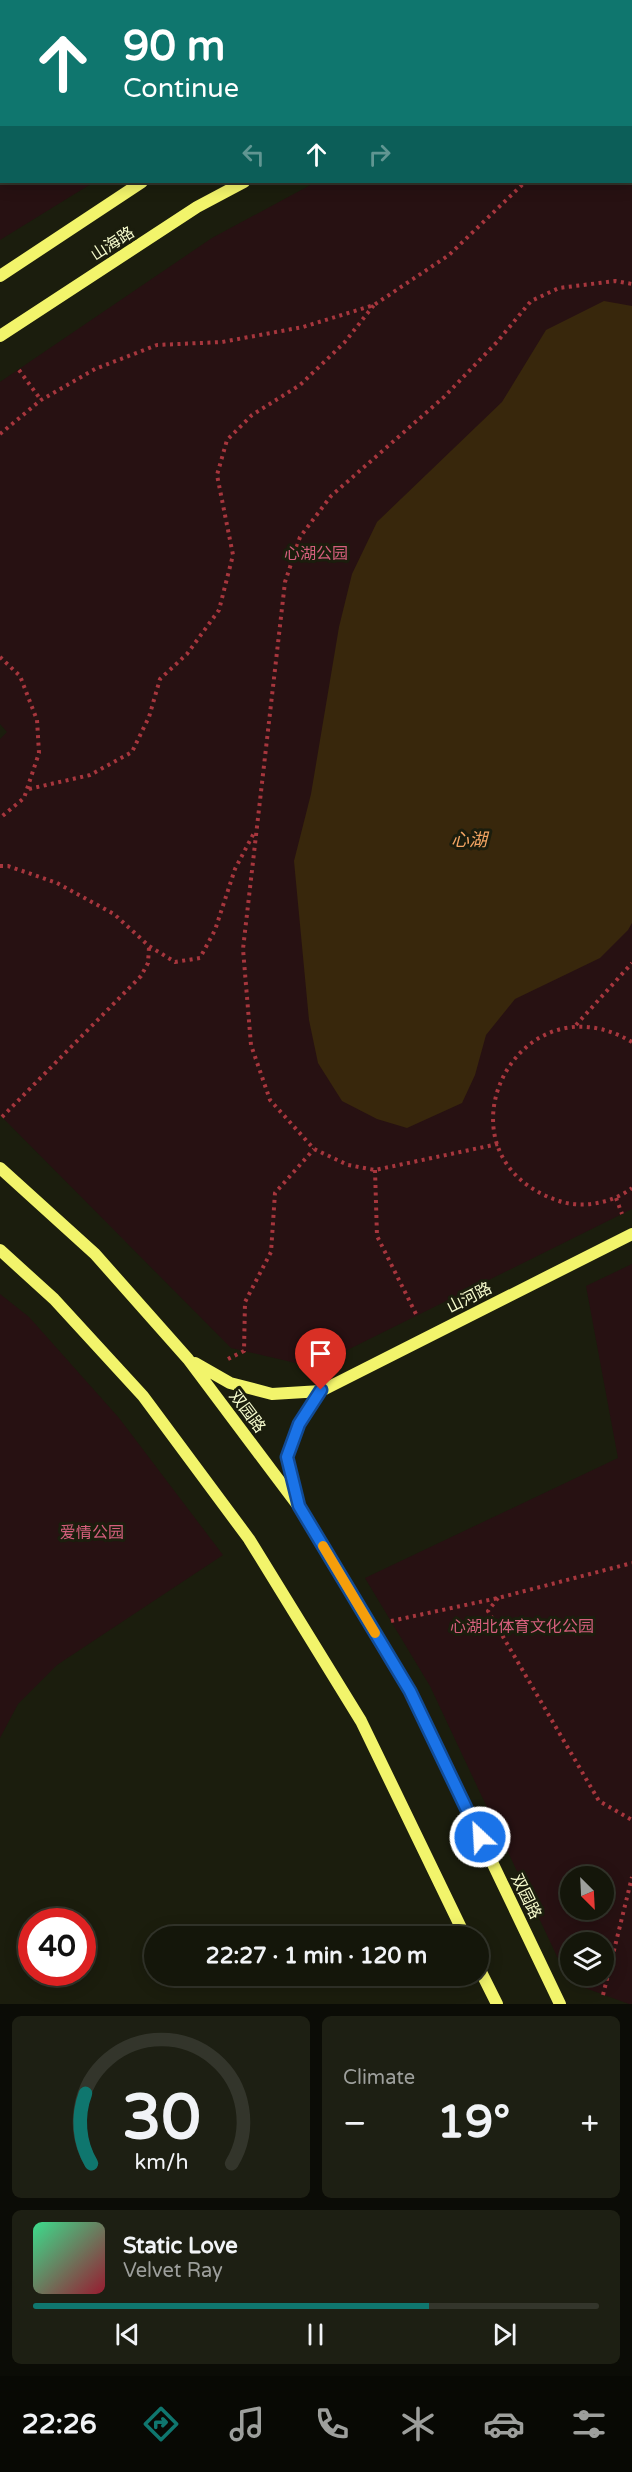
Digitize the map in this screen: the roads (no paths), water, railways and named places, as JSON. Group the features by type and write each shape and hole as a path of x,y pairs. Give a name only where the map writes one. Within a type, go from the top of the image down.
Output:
{"street":[{"name":"山海路","path":"0,276 140,183"},
{"name":"山海路","path":"0,336 197,207 242,183"},
{"name":"双园路","path":"0,1168 95,1254 188,1359 299,1506 410,1691 560,2004"},
{"name":"山河路","path":"321,1390 632,1234"},
{"path":"0,1250 54,1299 143,1396 249,1539 361,1721 460,1926"},
{"path":"188,1359 230,1383 272,1394 321,1390"},
{"path":"299,1506 287,1457 299,1424 321,1390"},
{"path":"488,1986 497,2004"}],"water":[{"name":"心湖","path":"604,301 632,306 632,923 600,958 515,999 486,1035 475,1075 462,1103 407,1128 377,1119 342,1101 318,1063 309,1020 294,861 311,794 339,627 352,574 377,522 502,402 546,330"}],"park label":[{"name":"心湖公园","path":"316,553"},
{"name":"爱情公园","path":"92,1532"},
{"name":"心湖北体育文化公园","path":"522,1626"}]}
